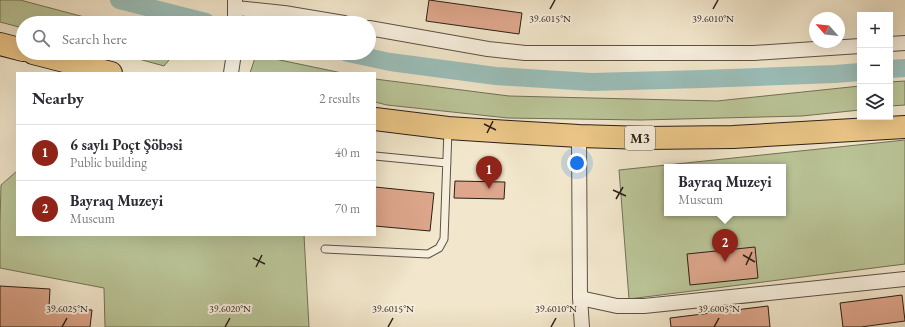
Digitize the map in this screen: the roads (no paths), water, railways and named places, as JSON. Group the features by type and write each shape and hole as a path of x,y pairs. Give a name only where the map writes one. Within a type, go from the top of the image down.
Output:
{"main road":[{"path":"0,44 16,48"},
{"path":"60,60 107,72"},
{"name":"M3","path":"376,119 448,128 579,136 646,138 733,136 905,127"}],"street":[{"path":"235,16 235,4 259,5 284,13 302,16"},
{"path":"376,29 488,49 525,53 754,53 857,46"},
{"path":"893,44 905,43"},
{"path":"231,72 233,60"},
{"path":"579,136 580,298 582,327"},
{"path":"580,298 617,306 644,306 905,279"}],"lane":[{"path":"325,249 428,254 439,248 444,239 448,128"},
{"path":"376,156 447,163"}],"waterway":[{"path":"119,0 182,16"},
{"path":"376,59 496,76 591,82 857,72"},
{"path":"893,69 905,68"}],"place":[{"name":"6 saylı Poçt Şöbəsi","path":"489,189"},
{"name":"Bayraq Muzeyi","path":"725,262"}]}
